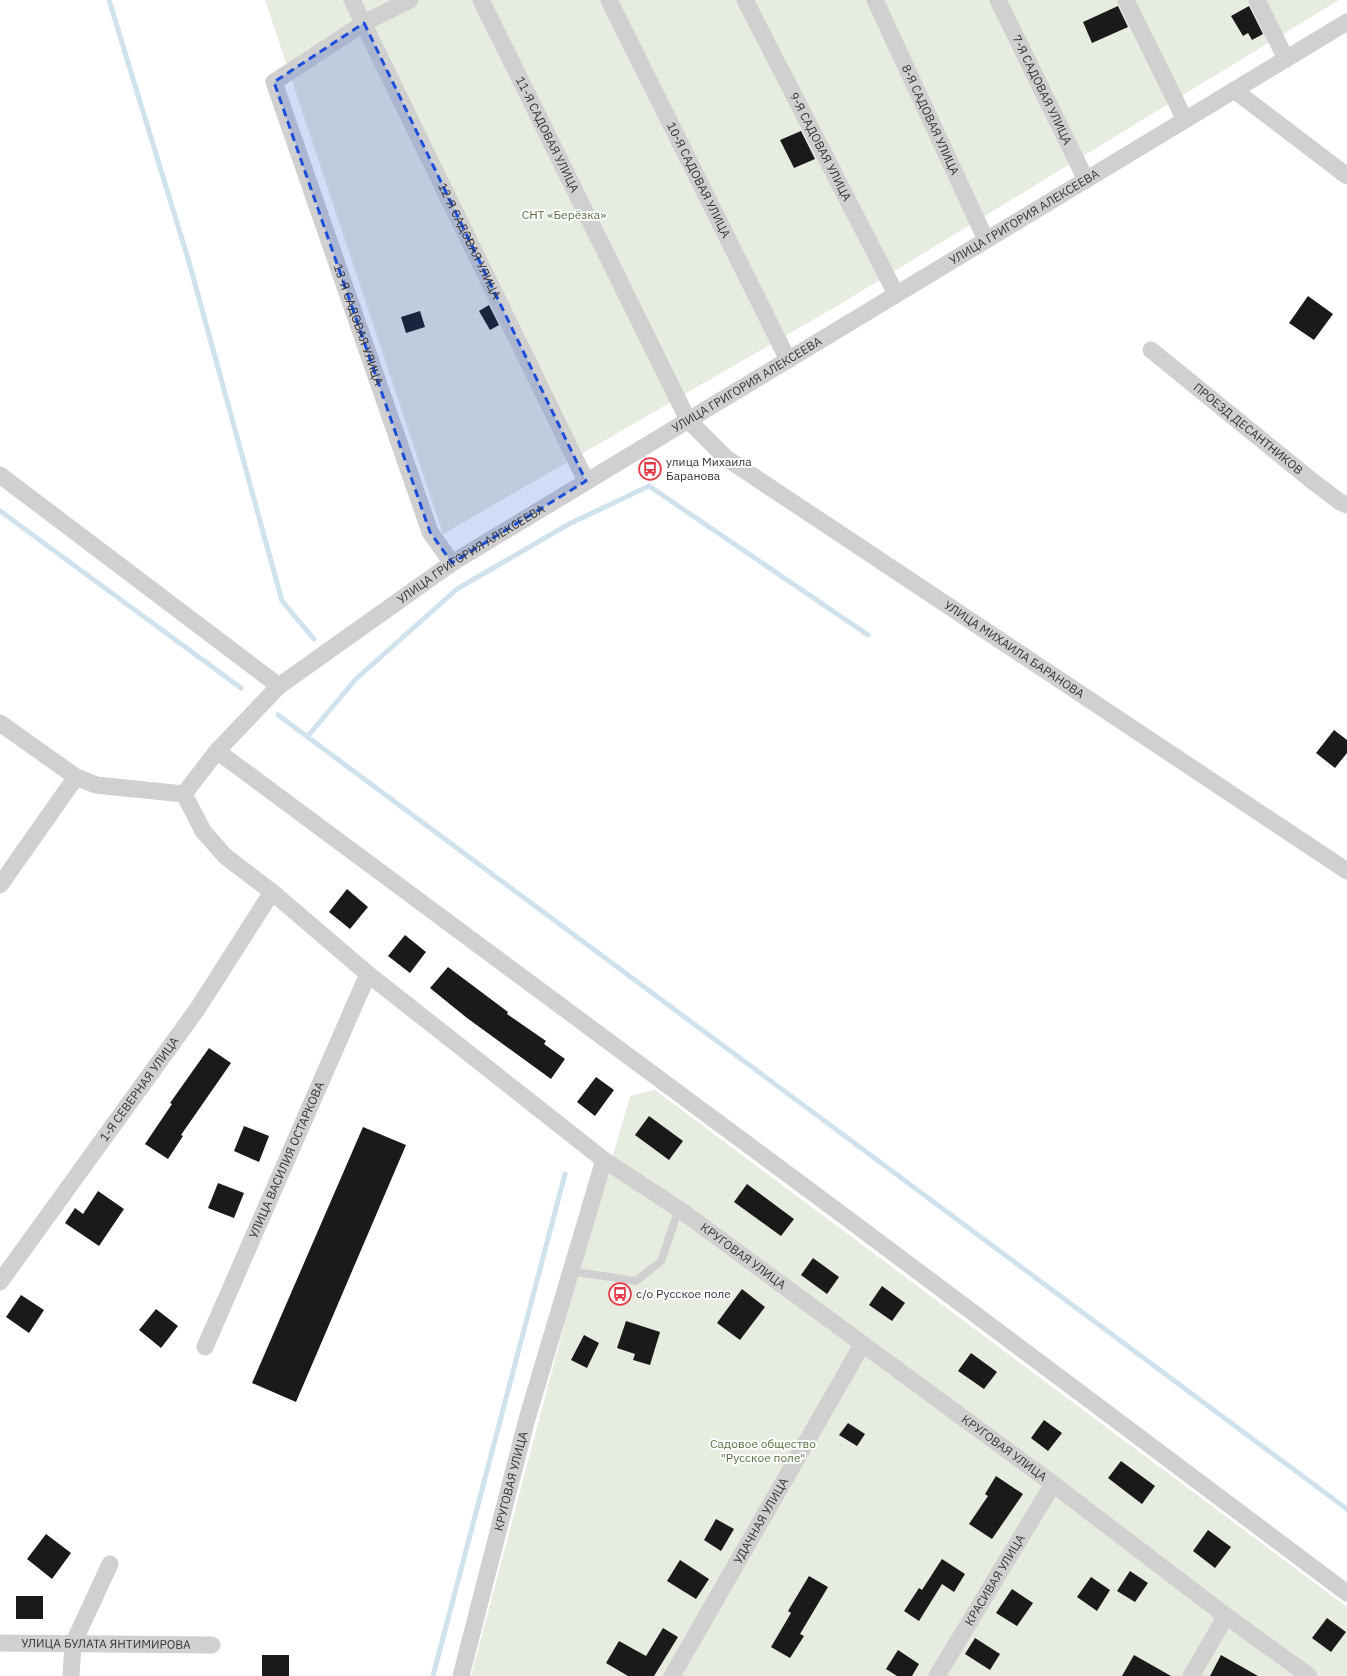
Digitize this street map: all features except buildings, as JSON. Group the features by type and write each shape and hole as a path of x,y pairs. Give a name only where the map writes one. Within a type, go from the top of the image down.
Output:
{"street":[{"name":"12-Я САДОВАЯ УЛИЦА","path":"352,0 586,482"},
{"path":"364,23 410,0"},
{"name":"11-Я САДОВАЯ УЛИЦА","path":"481,0 688,420"},
{"name":"10-Я САДОВАЯ УЛИЦА","path":"609,0 788,360"},
{"name":"9-Я САДОВАЯ УЛИЦА","path":"745,0 896,294"},
{"name":"8-Я САДОВАЯ УЛИЦА","path":"875,0 986,240"},
{"name":"7-Я САДОВАЯ УЛИЦА","path":"998,0 1086,180"},
{"path":"1126,0 1185,120"},
{"path":"1257,0 1286,59"},
{"name":"УЛИЦА ГРИГОРИЯ АЛЕКСЕЕВА","path":"184,794 217,751 279,686 452,563 1347,22"},
{"name":"13-Я САДОВАЯ УЛИЦА","path":"364,23 274,82 430,532 452,563"},
{"path":"1234,90 1347,176"},
{"name":"ПРОЕЗД ДЕСАНТНИКОВ","path":"1151,350 1311,480 1340,502 1347,505"},
{"name":"УЛИЦА МИХАИЛА БАРАНОВА","path":"688,420 726,458 1347,871"},
{"path":"0,475 279,686"},
{"path":"0,722 76,777 96,785 184,794 202,831 225,856 272,892 368,974 604,1160"},
{"path":"217,751 838,1211 1347,1593"},
{"path":"0,885 76,777"},
{"name":"1-Я СЕВЕРНАЯ УЛИЦА","path":"0,1282 198,1008 272,892"},
{"name":"УЛИЦА ВАСИЛИЯ ОСТАРКОВА","path":"205,1347 368,974"},
{"name":"КРУГОВАЯ УЛИЦА","path":"461,1676 526,1419 604,1160 679,1209 1053,1484 1226,1616 1309,1676"},
{"name":"УДАЧНАЯ УЛИЦА","path":"672,1676 862,1345"},
{"name":"КРАСИВАЯ УЛИЦА","path":"937,1676 1053,1484"},
{"path":"71,1676 73,1644 110,1564"},
{"path":"1191,1676 1226,1616"},
{"name":"УЛИЦА БУЛАТА ЯНТИМИРОВА","path":"0,1643 212,1645"}],"lane":[{"path":"570,1271 636,1281 661,1261 679,1209"}],"highlighted area":[{"path":"364,23 586,481 452,563 430,532 274,82"}],"green space":[{"name":"СНТ «Берёзка»","path":"265,0 1339,0 837,306 443,534"},
{"name":"Садовое общество \"Русское поле\"","path":"655,1090 1347,1607 1347,1676 471,1676 565,1322 630,1096"}],"waterway":[{"path":"109,0 189,262 282,601 314,639"},
{"path":"307,737 356,679 457,589 569,524 649,486 868,635"},
{"path":"0,511 241,688"},
{"path":"278,715 1347,1509"},
{"path":"433,1676 565,1174"}],"place":[{"name":"улица Михаила Баранова","path":"650,469"},
{"name":"с/о Русское поле","path":"620,1294"}]}
